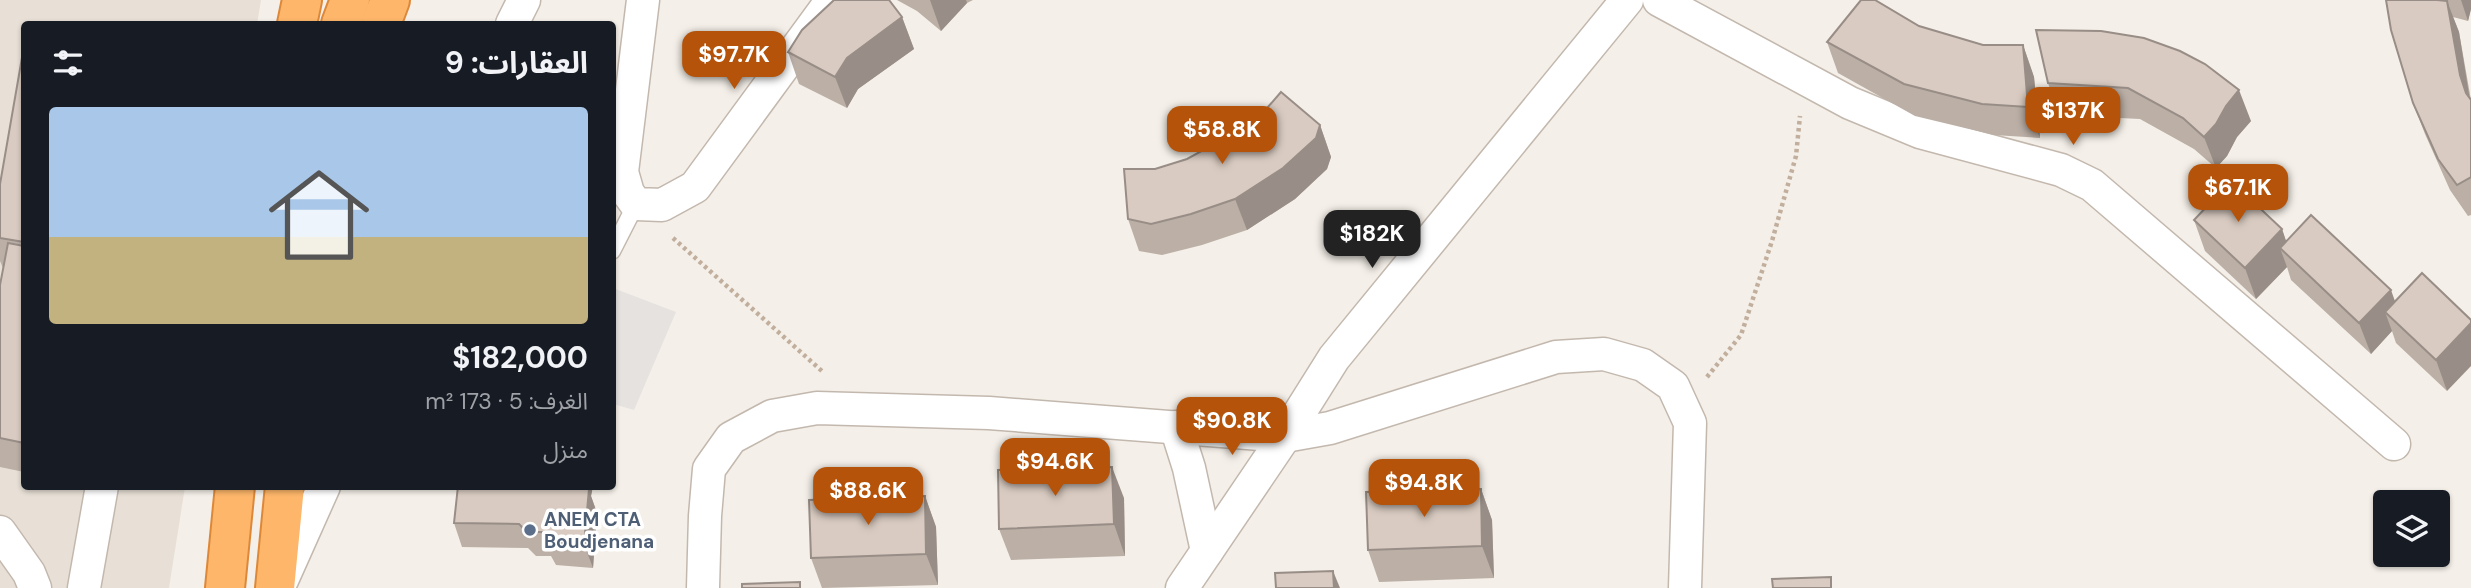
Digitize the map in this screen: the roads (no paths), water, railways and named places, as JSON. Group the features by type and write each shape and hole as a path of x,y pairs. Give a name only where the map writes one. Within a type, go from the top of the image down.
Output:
{"highway":[{"path":"298,21 302,0"},
{"path":"342,21 350,0"},
{"path":"382,21 390,0"},
{"path":"225,588 235,490"},
{"path":"276,588 285,490"}],"street":[{"path":"514,21 524,0"},
{"path":"643,0 622,172 628,193 636,204 662,205 695,187 832,0"},
{"path":"1182,588 1285,436 1334,358 1627,0"},
{"path":"1659,0 1850,103 1920,132 2060,170 2092,185 2394,444"},
{"path":"703,588 709,469 731,438 772,416 817,408 989,413 1285,436 1330,428 1556,357 1604,355 1643,365 1674,386 1690,422 1685,588"},
{"path":"1176,427 1189,468 1206,551"},
{"path":"83,588 101,490"},
{"path":"276,588 322,490"},
{"path":"0,532 29,573 36,588"}],"lane":[{"path":"616,243 636,204"}],"place":[{"name":"ANEM CTA Boudjenana","path":"530,530"}]}
